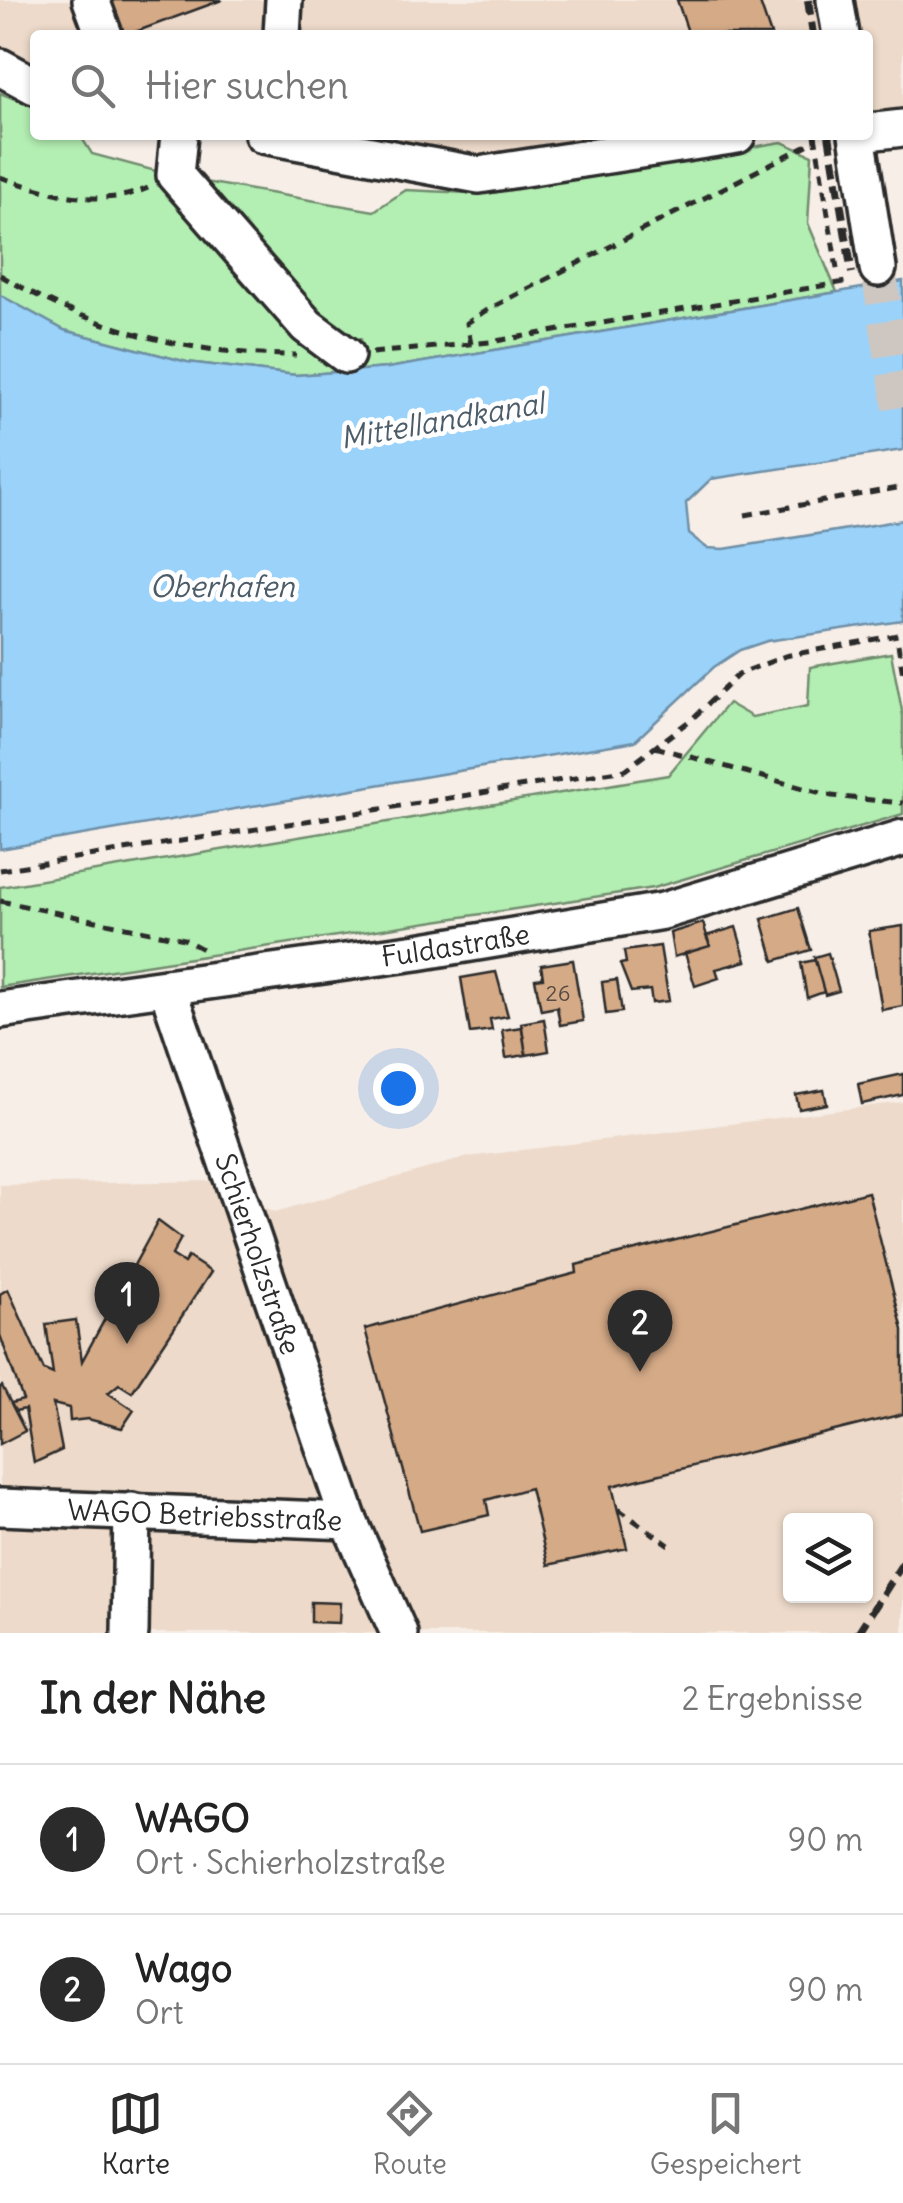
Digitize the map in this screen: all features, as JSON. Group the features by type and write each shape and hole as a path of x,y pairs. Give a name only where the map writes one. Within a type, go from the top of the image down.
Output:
{"street":[{"path":"91,0 102,30"},
{"path":"282,30 284,0"},
{"path":"835,0 839,30"},
{"path":"0,67 30,83"},
{"path":"873,131 903,128"},
{"path":"179,140 175,176 307,326 346,355"},
{"path":"291,140 479,174 670,140"},
{"path":"858,140 871,274"},
{"name":"Fuldastraße","path":"0,1010 253,976 663,911 903,838"},
{"name":"Schierholzstraße","path":"166,987 349,1521"},
{"name":"WAGO Betriebsstraße","path":"0,1507 349,1521 400,1633"},
{"path":"130,1633 132,1511"}],"path":[{"path":"471,344 467,324 484,311 812,140"},
{"path":"814,140 838,275"},
{"path":"0,177 66,195 114,198 175,176"},
{"path":"0,275 39,298 140,338 237,355 346,355 471,344 871,274"},
{"path":"746,515 903,488"},
{"path":"0,870 625,770 738,674 786,656 903,634"},
{"path":"898,644 903,675"},
{"path":"655,747 832,796 903,803"},
{"path":"0,901 184,939 253,976"},
{"path":"618,1509 669,1545"}],"shaded area":[{"path":"0,0 903,0 903,121 873,124 873,30 30,30 30,72 0,56"},
{"path":"369,140 605,140 479,159"},
{"path":"903,1102 903,1633 0,1633 0,1185 211,1181 275,1212 468,1157"}],"green space":[{"path":"0,93 30,105 30,140 83,140 92,154 156,171 235,269 318,341 362,340 327,327 188,179 374,211 406,190 470,193 782,142 812,155 808,223 837,292 388,368 296,375 187,362 64,330 0,295"},
{"path":"891,653 903,716 903,814 653,888 0,987 0,887 668,775 728,703 752,717 808,706 810,667"}],"water":[{"name":"Oberhafen","path":"903,281 903,450 711,479 686,503 689,534 707,548 724,549 903,520 903,621 767,641 740,650 714,667 635,741 0,849 0,295 64,330 187,362 296,375 388,368"}],"building":[{"path":"108,0 222,0 141,30 119,30"},
{"path":"677,0 759,0 769,30 687,30"},
{"path":"798,908 811,950 774,961 762,919"},
{"path":"703,923 710,946 674,957 670,933"},
{"path":"903,926 903,1006 882,1010 869,931"},
{"path":"736,927 746,961 716,969 719,978 695,986 685,953 710,946 706,936"},
{"path":"660,946 669,1001 652,1003 650,990 631,992 620,964 626,963 624,951"},
{"path":"828,953 839,991 825,995 814,957"},
{"path":"573,960 583,1021 560,1025 557,1007 541,1010 535,979 543,978 541,965"},
{"path":"815,960 824,992 807,998 801,963"},
{"path":"496,972 508,1016 490,1019 492,1030 470,1033 461,978"},
{"path":"617,980 622,1012 606,1014 602,982"},
{"path":"544,1019 549,1051 526,1055 521,1023"},
{"path":"522,1027 526,1055 506,1058 502,1030"},
{"path":"903,1074 903,1095 862,1104 858,1084"},
{"path":"824,1090 827,1104 799,1109 796,1095"},
{"path":"868,1192 903,1330 903,1414 612,1486 627,1548 548,1565 530,1488 486,1500 489,1515 420,1531 365,1329 577,1273 576,1265"},
{"path":"158,1221 181,1238 172,1255 184,1263 188,1257 211,1272 132,1392 119,1384 108,1393 134,1410 122,1428 88,1419 70,1421 69,1408 53,1404 62,1450 34,1463 25,1409 15,1411 11,1403 23,1400 0,1335 0,1294 8,1289 44,1370 53,1374 46,1324 76,1320 82,1361"},
{"path":"0,1387 25,1431 0,1444"},
{"path":"311,1602 340,1603 339,1623 311,1622"}],"tunnel":[{"path":"878,268 903,423"}],"railway":[{"path":"808,0 812,30"},
{"path":"830,140 852,273"},
{"path":"858,1633 903,1563"}],"place":[{"name":"WAGO","path":"127,1344"},
{"name":"Wago","path":"640,1372"}],"water label":[{"name":"Mittellandkanal","path":"442,421"}]}
